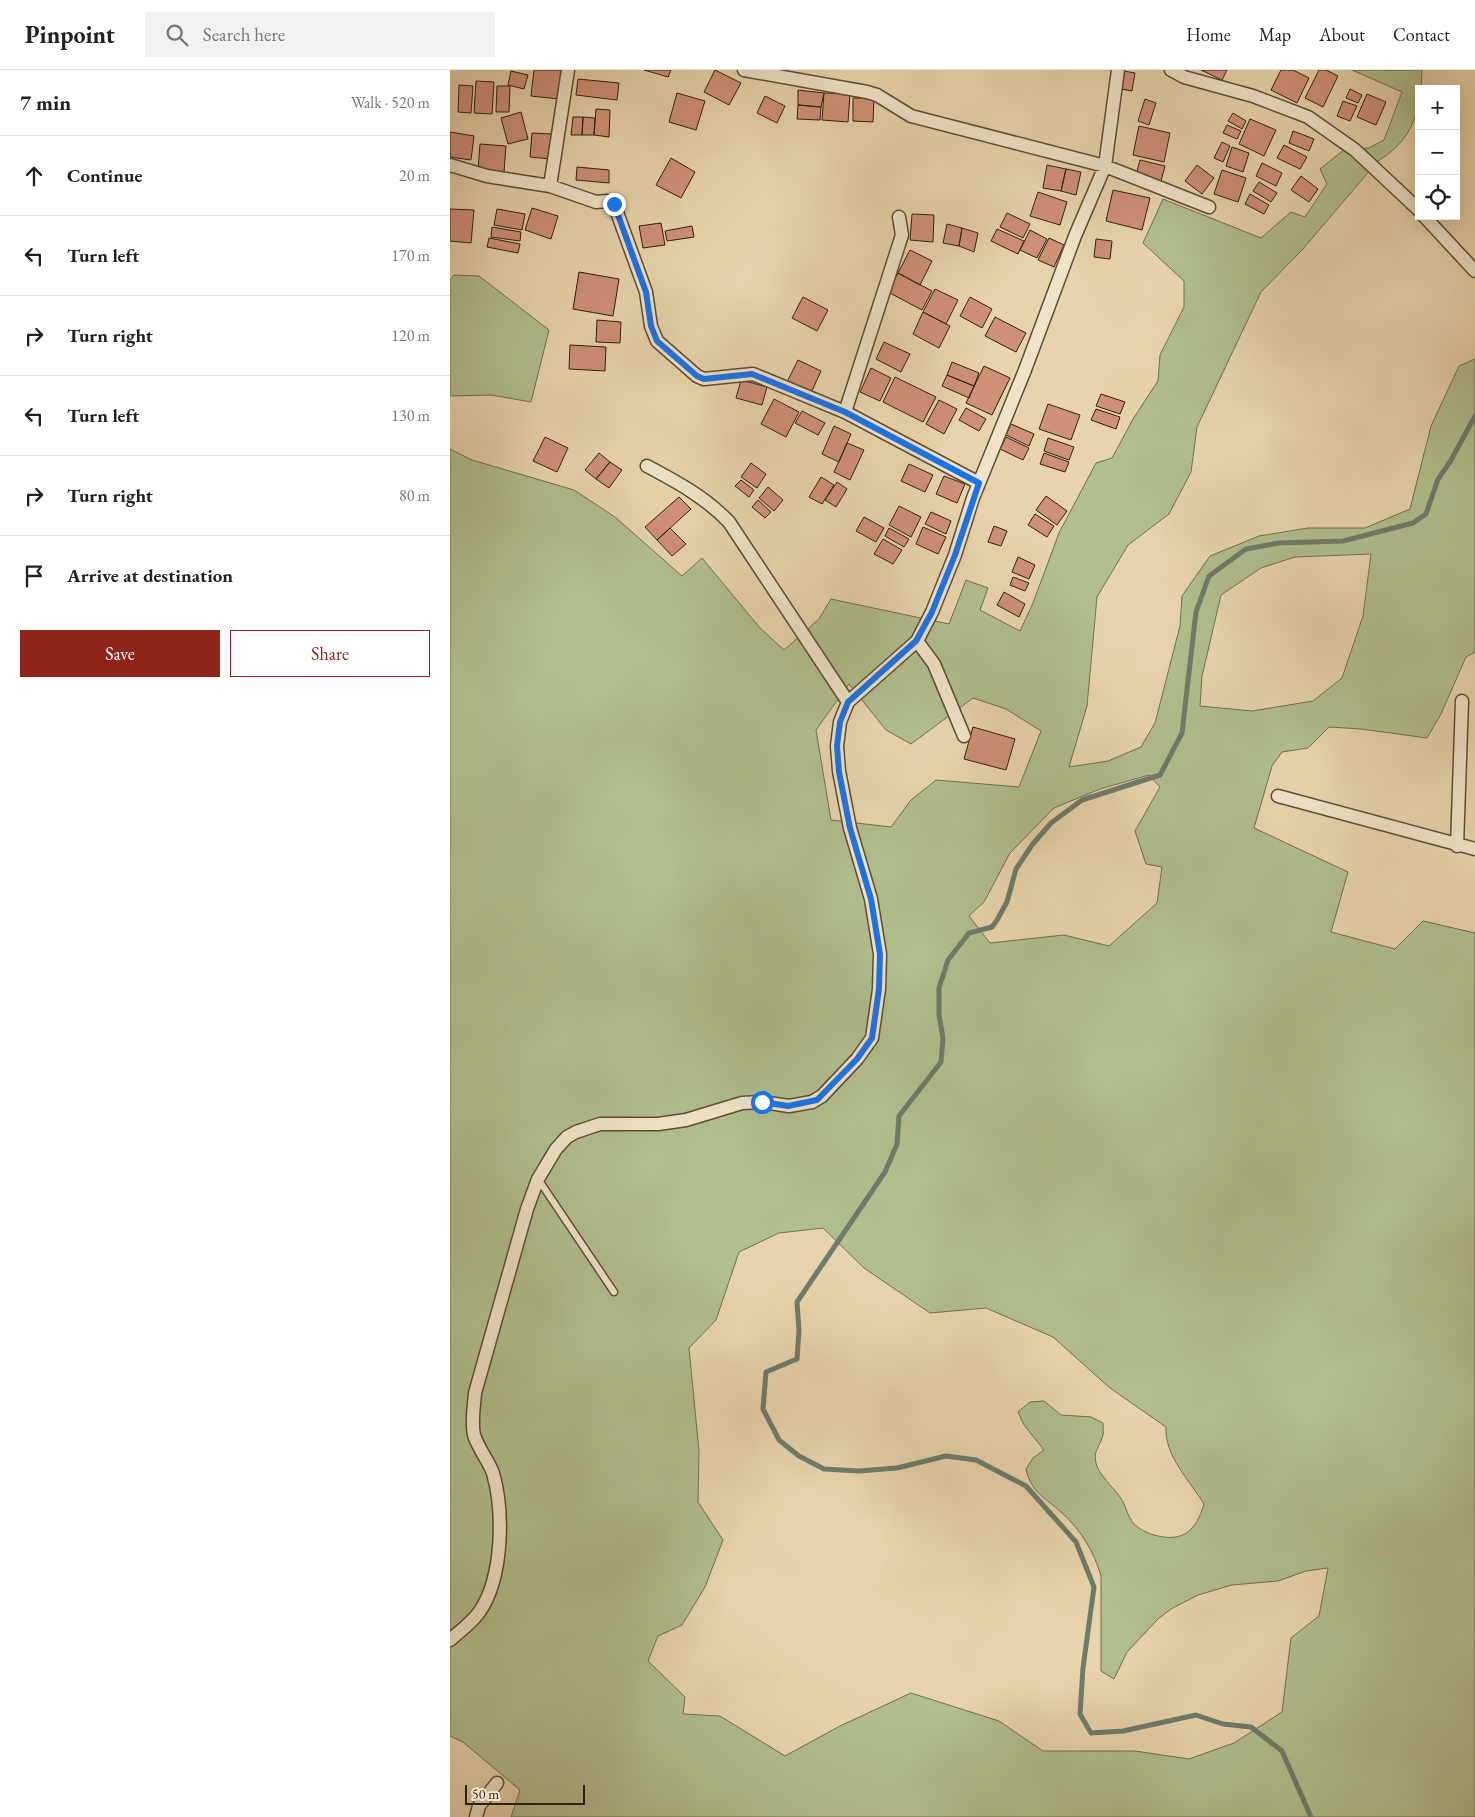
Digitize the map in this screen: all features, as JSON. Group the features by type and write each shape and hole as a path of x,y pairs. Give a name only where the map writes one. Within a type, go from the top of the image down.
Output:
{"street":[{"path":"550,186 568,70"},
{"path":"744,70 878,95 911,116 1105,166 1209,207"},
{"path":"450,1640 480,1612 491,1589 499,1548 499,1511 493,1473 475,1436 472,1418 475,1393 517,1241 538,1179 556,1149 567,1137 600,1124 658,1124 686,1120 742,1102 762,1102 788,1106 812,1102 822,1096 857,1059 872,1038 879,989 880,954 871,899 850,828 839,772 837,746 840,722 848,702 916,641 932,612 955,555 979,483 1025,370 1075,236 1105,166 1118,70"},
{"path":"1171,70 1184,77 1253,96 1308,117 1355,150 1415,206"},
{"path":"450,165 487,176 550,186 596,202 607,201 614,204 646,292 653,333 657,341 697,376 711,379 744,373 752,374 845,412 979,483"},
{"path":"845,412 902,235 899,217"},
{"path":"1428,220 1475,271"},
{"path":"647,466 694,491 712,505 728,522 848,702"},
{"path":"916,641 934,664 964,736"},
{"path":"1458,846 1462,701"},
{"path":"1278,796 1458,846 1475,849"},
{"path":"476,1817 480,1806 497,1783"}],"lane":[{"path":"538,1179 614,1292"}],"green space":[{"path":"1352,70 1422,70 1421,85 1415,85 1415,116 1409,131 1396,147 1378,161 1302,250 1261,292 1197,427 1191,472 1169,514 1128,545 1097,597 1087,706 1069,767 1108,761 1141,747 1155,723 1180,626 1182,596 1210,556 1259,536 1308,528 1365,528 1410,509 1431,426 1459,366 1475,359 1475,652 1466,657 1441,714 1427,738 1361,729 1329,727 1308,748 1282,752 1272,766 1254,828 1348,872 1331,932 1395,949 1423,921 1475,933 1475,1817 511,1817 520,1790 463,1742 450,1736 450,449 472,460 574,490 615,517 682,576 702,558 760,628 784,650 819,619 831,599 949,624 966,580 988,588 980,610 1020,631 1033,603 1059,533 1096,463 1112,458 1133,419 1158,381 1160,355 1184,307 1184,281 1143,243 1163,199 1261,238 1291,212 1305,217 1327,184 1320,169 1345,149 1369,148 1384,140 1402,92","holes":["1371,554 1363,616 1342,678 1313,701 1252,711 1200,706 1202,676 1221,595 1261,568 1295,557","849,684 886,730 911,744 973,698 1006,709 1041,731 1019,787 936,780 911,800 891,827 831,820 816,730","1149,775 1160,787 1135,831 1146,864 1162,867 1157,903 1109,946 1064,935 990,943 969,916 984,902 1010,853 1054,808 1100,789","823,1228 864,1268 930,1313 986,1308 1053,1337 1110,1388 1166,1427 1166,1437 1173,1458 1204,1504 1192,1528 1187,1533 1173,1537 1154,1535 1136,1526 1130,1518 1124,1503 1100,1472 1095,1455 1103,1436 1103,1423 1091,1417 1061,1415 1044,1401 1030,1402 1018,1412 1024,1425 1044,1450 1033,1458 1026,1469 1032,1484 1075,1527 1091,1550 1101,1576 1101,1671 1114,1679 1127,1652 1158,1619 1171,1609 1198,1595 1232,1585 1278,1581 1306,1571 1328,1568 1319,1616 1291,1638 1282,1712 1234,1743 1189,1759 1135,1751 1043,1751 999,1721 911,1693 840,1726 785,1756 720,1716 683,1714 685,1697 648,1661 658,1636 682,1625 705,1587 723,1540 698,1502 699,1451 689,1348 716,1320 739,1252 779,1233"]},
{"path":"454,275 479,276 549,330 531,402 491,395 450,396 450,280"}],"building":[{"path":"534,70 563,70 559,99 531,96"},
{"path":"644,70 671,70 668,77"},
{"path":"715,70 741,83 729,105 704,92"},
{"path":"1201,70 1227,70 1222,80"},
{"path":"1281,70 1293,70 1309,78 1297,103 1271,90"},
{"path":"1319,70 1326,70 1338,76 1323,107 1305,98"},
{"path":"511,71 528,75 524,89 508,85"},
{"path":"1124,71 1135,73 1132,91 1121,89"},
{"path":"578,79 619,83 617,100 576,95"},
{"path":"476,81 494,82 492,114 474,113"},
{"path":"459,85 473,86 471,113 458,112"},
{"path":"497,86 510,86 509,112 496,112"},
{"path":"1350,89 1362,95 1358,103 1346,98"},
{"path":"798,90 824,93 821,107 798,105"},
{"path":"677,93 705,101 696,130 669,122"},
{"path":"824,93 850,94 848,122 822,120"},
{"path":"1367,94 1386,102 1376,125 1357,117"},
{"path":"765,96 785,106 777,123 757,113"},
{"path":"853,98 874,98 873,122 853,121"},
{"path":"1145,99 1156,103 1149,125 1138,121"},
{"path":"1343,101 1357,106 1350,121 1337,116"},
{"path":"798,105 821,107 820,120 797,119"},
{"path":"596,109 610,110 609,137 594,135"},
{"path":"521,112 528,139 508,144 501,118"},
{"path":"1233,113 1246,121 1242,129 1228,121"},
{"path":"573,117 583,117 582,135 571,135"},
{"path":"583,117 595,118 594,135 582,135"},
{"path":"1250,119 1276,130 1264,156 1239,144"},
{"path":"1227,125 1241,131 1237,139 1223,133"},
{"path":"1139,126 1170,133 1164,162 1133,155"},
{"path":"1293,131 1314,139 1309,151 1289,143"},
{"path":"450,132 474,136 471,160 450,157"},
{"path":"532,133 552,134 551,159 530,157"},
{"path":"1222,142 1230,146 1223,162 1214,158"},
{"path":"480,144 506,146 504,172 478,170"},
{"path":"1284,145 1307,157 1300,169 1277,158"},
{"path":"1232,147 1249,153 1243,172 1226,166"},
{"path":"671,158 695,172 681,198 656,185"},
{"path":"1140,160 1165,166 1161,181 1136,175"},
{"path":"1262,163 1282,173 1276,186 1256,176"},
{"path":"1047,165 1066,169 1061,191 1043,188"},
{"path":"1197,165 1214,178 1202,194 1185,181"},
{"path":"577,167 609,170 609,183 576,180"},
{"path":"1066,169 1081,172 1076,195 1061,191"},
{"path":"1222,170 1246,178 1238,202 1214,194"},
{"path":"1301,176 1318,189 1309,202 1291,190"},
{"path":"1259,182 1277,193 1271,202 1253,191"},
{"path":"1113,190 1150,198 1142,230 1106,221"},
{"path":"1038,192 1067,202 1060,225 1030,216"},
{"path":"1250,194 1269,205 1264,214 1245,204"},
{"path":"532,208 558,216 551,239 525,230"},
{"path":"450,209 474,210 471,243 450,241"},
{"path":"497,209 525,214 522,230 494,225"},
{"path":"1007,213 1030,224 1023,238 1000,227"},
{"path":"912,214 934,215 933,242 910,240"},
{"path":"661,223 665,245 643,248 639,226"},
{"path":"947,224 962,228 959,246 943,243"},
{"path":"692,226 694,237 667,241 665,231"},
{"path":"492,227 521,232 520,241 491,237"},
{"path":"962,228 978,233 974,252 959,246"},
{"path":"997,229 1024,241 1018,254 991,241"},
{"path":"1030,230 1047,239 1037,258 1020,250"},
{"path":"489,238 520,244 518,253 487,247"},
{"path":"1049,238 1064,245 1054,267 1038,260"},
{"path":"1096,239 1112,241 1110,259 1094,257"},
{"path":"910,250 932,261 920,285 898,273"},
{"path":"579,272 619,279 613,316 573,309"},
{"path":"898,273 932,291 922,310 888,292"},
{"path":"935,289 958,300 946,324 923,312"},
{"path":"803,297 828,310 817,331 792,318"},
{"path":"970,297 992,309 982,328 960,316"},
{"path":"923,312 950,326 939,348 913,334"},
{"path":"995,317 1026,333 1016,352 985,336"},
{"path":"597,320 621,322 620,343 596,342"},
{"path":"884,342 910,354 901,372 876,359"},
{"path":"570,345 606,347 605,371 569,369"},
{"path":"798,360 821,371 811,393 787,382"},
{"path":"952,362 979,373 974,386 947,375"},
{"path":"984,366 1010,378 992,415 966,403"},
{"path":"871,368 891,378 880,401 860,392"},
{"path":"947,375 974,386 969,398 942,386"},
{"path":"895,377 936,397 923,422 883,402"},
{"path":"741,380 767,387 762,405 736,398"},
{"path":"1101,394 1125,402 1120,414 1096,406"},
{"path":"774,399 799,412 786,437 761,424"},
{"path":"939,400 957,409 944,434 926,424"},
{"path":"1048,404 1080,415 1071,440 1039,429"},
{"path":"966,408 986,419 979,431 959,420"},
{"path":"1096,409 1120,417 1116,429 1091,420"},
{"path":"802,411 825,423 818,435 795,423"},
{"path":"1011,424 1034,434 1029,446 1006,435"},
{"path":"834,426 851,434 839,462 822,454"},
{"path":"545,437 568,448 557,472 533,461"},
{"path":"1006,437 1029,448 1023,460 1000,449"},
{"path":"1048,438 1074,447 1069,460 1044,451"},
{"path":"847,443 864,450 850,480 834,472"},
{"path":"599,453 610,462 596,479 585,470"},
{"path":"1044,453 1069,462 1065,472 1040,464"},
{"path":"610,462 622,470 609,488 596,479"},
{"path":"751,463 766,474 757,488 741,477"},
{"path":"909,464 933,475 925,492 901,481"},
{"path":"944,476 965,484 957,503 936,494"},
{"path":"821,477 834,485 822,504 809,497"},
{"path":"741,480 754,490 749,497 735,486"},
{"path":"837,482 847,489 836,507 825,500"},
{"path":"768,487 783,500 774,511 759,498"},
{"path":"1046,496 1067,511 1057,525 1036,510"},
{"path":"679,497 691,509 657,540 645,527"},
{"path":"758,500 771,512 765,518 752,507"},
{"path":"899,506 921,517 911,537 889,525"},
{"path":"931,512 951,521 946,534 925,524"},
{"path":"1035,514 1054,526 1047,537 1028,525"},
{"path":"864,517 884,528 876,542 856,531"},
{"path":"994,526 1007,531 1001,546 988,542"},
{"path":"923,527 946,537 938,554 916,544"},
{"path":"670,528 686,544 672,556 657,540"},
{"path":"889,528 909,539 904,547 885,536"},
{"path":"883,539 902,550 893,564 874,554"},
{"path":"1018,557 1035,565 1029,579 1012,572"},
{"path":"1013,577 1029,583 1025,591 1010,585"},
{"path":"1004,592 1025,604 1019,617 997,605"},
{"path":"973,727 1015,739 1006,770 964,759"}],"waterway":[{"path":"1311,1817 1282,1751 1251,1727 1223,1724 1196,1715 1123,1731 1091,1733 1080,1714 1083,1668 1094,1587 1076,1542 1026,1486 976,1460 946,1456 897,1468 859,1471 824,1469 799,1456 779,1440 763,1409 766,1372 797,1359 799,1330 797,1302 885,1172 897,1144 899,1116 941,1062 943,1038 939,1015 939,988 948,960 969,933 992,927 1007,902 1016,869 1032,845 1051,823 1082,800 1160,775 1182,733 1196,612 1209,576 1246,549 1279,543 1343,541 1413,523 1426,514 1438,479 1450,462 1475,416"}],"route":[{"path":"614,204 646,292 653,333 657,341 697,376 711,379 744,373 752,374 845,412 979,483 972,498 955,555 924,628 916,641 848,702 840,722 837,746 839,772 850,828 871,899 880,954 879,989 872,1038 857,1059 817,1100 788,1106 762,1102"}]}
